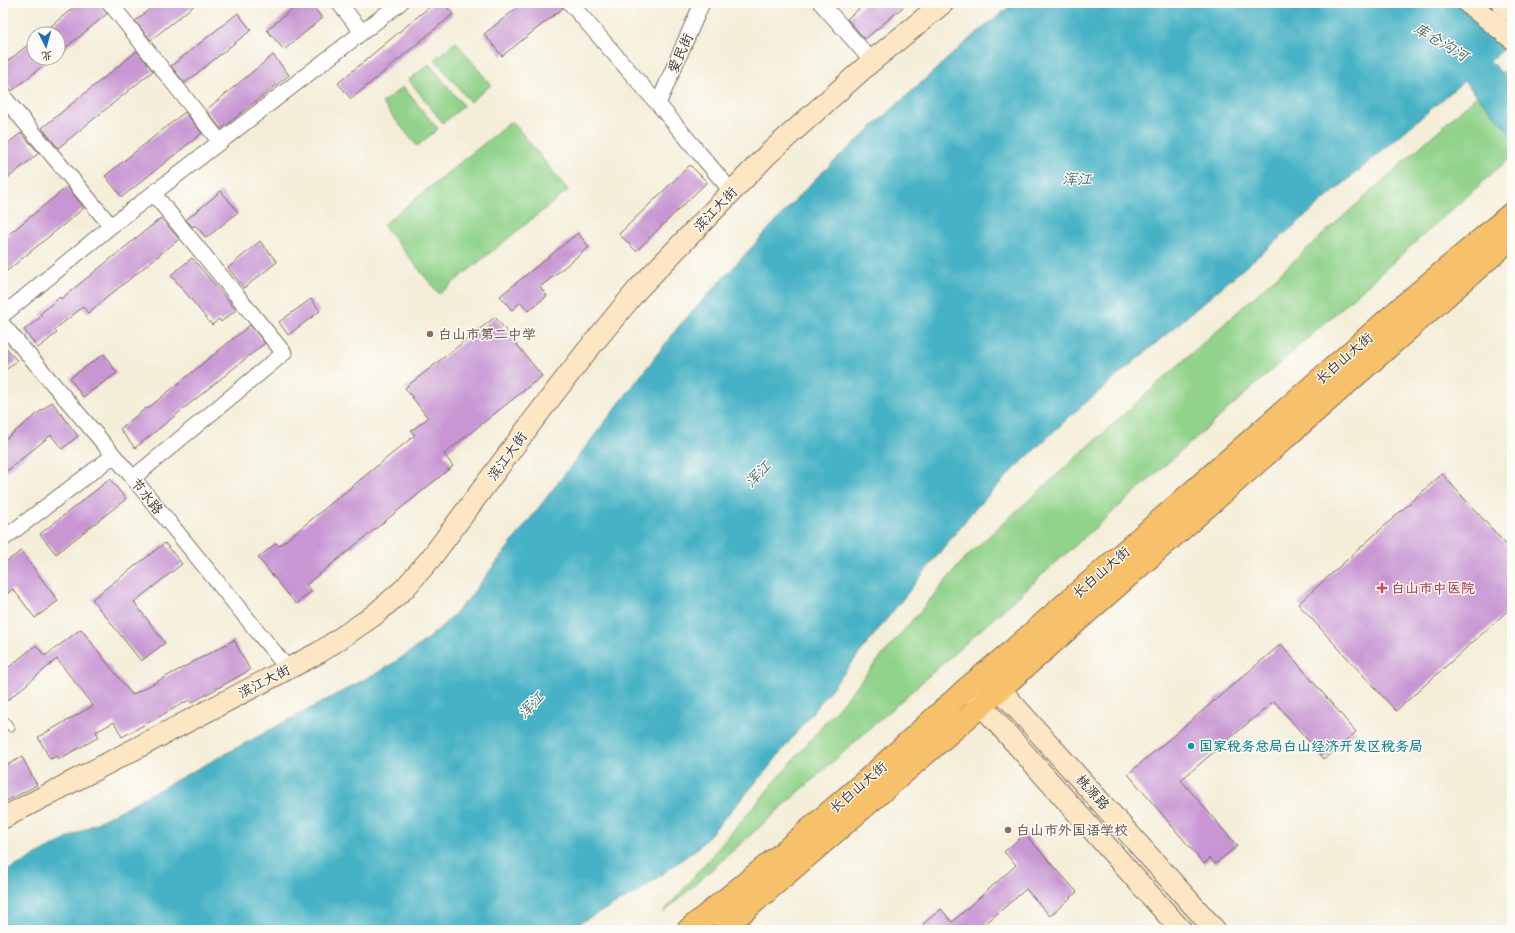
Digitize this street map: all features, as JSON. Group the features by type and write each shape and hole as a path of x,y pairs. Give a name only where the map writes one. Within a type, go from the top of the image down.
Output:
{"main road":[{"name":"长白山大街","path":"722,930 982,705 993,681 1404,305 1512,213"},
{"name":"长白山大街","path":"688,930 781,854 871,776 966,689 993,681 1512,238"}],"street":[{"path":"110,3 220,142"},
{"path":"338,3 362,32"},
{"path":"3,315 111,226 400,3"},
{"path":"570,3 732,192"},
{"name":"爱民街","path":"658,104 702,3"},
{"path":"821,3 872,61"},
{"name":"滨江大街","path":"3,818 320,652 373,616 404,589 436,552 535,418 586,352 638,289 767,155 872,61 943,3"},
{"path":"1468,3 1512,38"},
{"path":"1502,3 1512,11"},
{"path":"3,96 111,226"},
{"path":"133,478 284,353 153,193"},
{"name":"节水路","path":"3,325 133,478 288,669"},
{"path":"3,539 114,456"},
{"name":"桃源路","path":"993,681 1215,930"},
{"name":"桃源路","path":"966,689 982,705 1181,930"}],"lane":[{"path":"3,718 11,728"}],"green space":[{"path":"456,42 491,85 470,102 435,59"},
{"path":"429,64 464,106 443,123 409,80"},
{"path":"1512,64 1512,156 663,913 967,556"},
{"path":"403,87 438,129 417,146 382,103"},
{"path":"512,121 568,190 439,294 383,225"}],"water":[{"name":"浑江","path":"1014,3 1512,3 1512,42 1490,61 1512,84 1512,135 1464,81 1069,417 1004,479 972,512 765,772 699,847 638,892 566,930 3,930 3,873 382,670 407,654 439,629 469,598 679,326 815,179 966,42"}],"building":[{"path":"79,3 100,3 107,14 66,47 66,26 50,26"},
{"path":"157,3 197,3 151,40 135,21"},
{"path":"299,3 310,3 322,18 284,50 267,30"},
{"path":"434,3 444,3 453,14 351,99 338,83"},
{"path":"523,3 561,3 563,8 502,56 484,34"},
{"path":"866,3 908,3 865,39 847,19"},
{"path":"238,13 251,30 185,83 171,66"},
{"path":"26,46 26,66 42,66 12,91 3,79 3,65"},
{"path":"137,51 153,71 58,148 42,128"},
{"path":"273,55 289,75 221,129 206,110"},
{"path":"185,112 202,133 122,197 105,176"},
{"path":"21,133 39,153 3,182 3,147"},
{"path":"690,165 707,182 636,251 619,234"},
{"path":"67,187 84,208 3,274 3,239"},
{"path":"221,191 238,212 206,238 195,225 193,227 186,220"},
{"path":"161,218 179,239 88,313 83,307 54,330 57,333 38,348 24,330 42,316 40,314 60,297 61,299"},
{"path":"578,233 589,247 540,287 547,296 528,311 521,302 512,310 500,296"},
{"path":"260,241 277,262 244,288 228,268"},
{"path":"192,258 236,310 221,322 219,319 212,325 171,275"},
{"path":"311,299 320,311 288,335 279,322"},
{"path":"495,317 542,376 444,454 453,466 306,585 312,591 296,604 258,558 276,543 279,546 415,435 411,431 428,418 405,388"},
{"path":"250,325 265,343 135,448 120,429 146,408 147,409"},
{"path":"3,344 17,361 3,372"},
{"path":"104,354 117,373 83,397 70,378"},
{"path":"52,402 78,436 62,449 51,435 3,474 3,441"},
{"path":"1442,474 1512,551 1512,607 1396,711 1298,604"},
{"path":"110,479 126,499 56,554 40,534"},
{"path":"165,543 182,564 134,602 165,643 141,661 92,599"},
{"path":"21,551 58,601 35,618 13,589 3,597 3,564"},
{"path":"81,629 132,695 234,640 250,670 191,703 189,700 122,737 114,722 96,732 99,737 59,759 57,756 50,759 38,737 93,706 57,659 3,704 3,672 36,645 45,656"},
{"name":"国家税务总局白山经济开发区税务局","path":"1281,644 1356,732 1324,759 1274,701 1181,780 1237,846 1215,864 1210,858 1204,864 1128,774"},
{"path":"22,757 37,785 3,803 3,767"},
{"path":"1025,834 1077,892 1050,916 1026,889 978,930 928,930 923,924 941,909 952,922 1016,865 1004,852"}],"place":[{"name":"白山市第二中学","path":"430,334"},
{"name":"白山市中医院","path":"1382,588"},
{"name":"国家税务总局白山经济开发区税务局","path":"1191,746"},
{"name":"白山市外国语学校","path":"1008,830"}],"water label":[{"name":"库仓沟河","path":"1441,42"}]}
